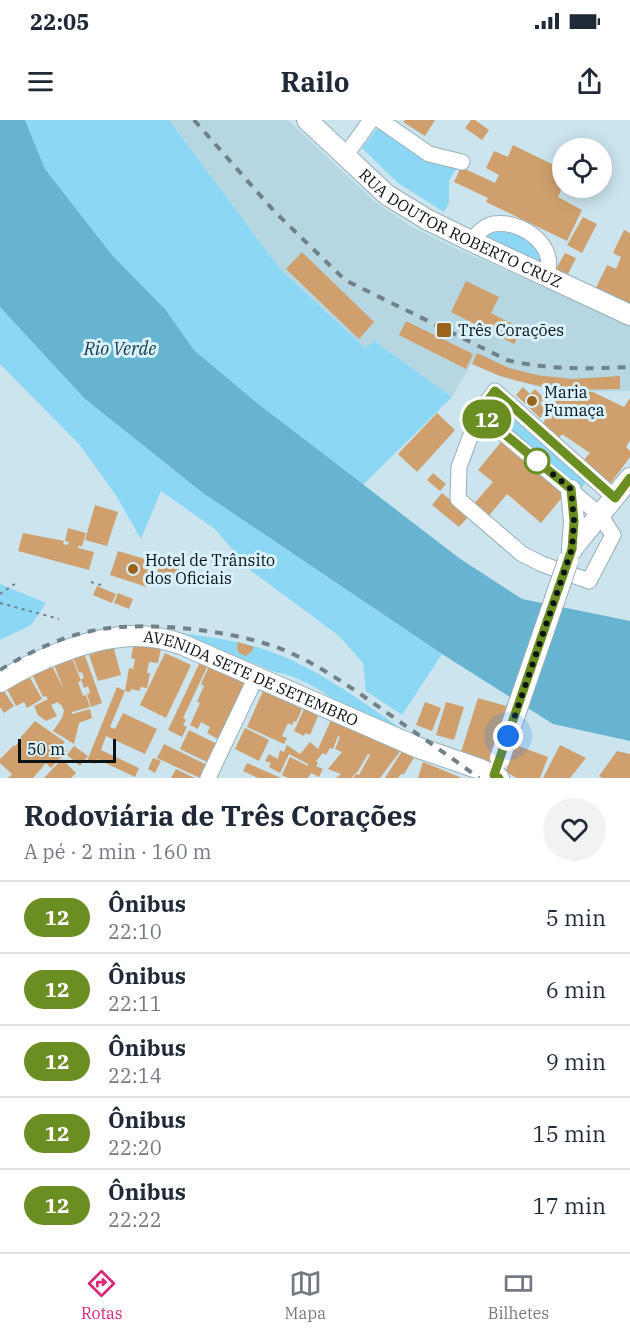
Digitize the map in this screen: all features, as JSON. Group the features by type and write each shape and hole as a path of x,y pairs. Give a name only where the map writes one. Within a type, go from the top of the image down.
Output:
{"main road":[{"name":"RUA DOUTOR ROBERTO CRUZ","path":"307,120 387,195 428,220 630,315"},
{"path":"570,555 630,478"},
{"path":"497,772 570,555 574,521 571,489"},
{"name":"AVENIDA SETE DE SETEMBRO","path":"0,682 33,663 82,646 134,635 154,637 182,644 419,748 497,772"}],"street":[{"path":"345,156 371,120"},
{"path":"380,120 429,154 462,162"},
{"path":"471,241 478,232 491,225 506,224 523,228 538,241 548,255 550,267 546,276"},
{"path":"479,413 600,515 613,535 589,581 522,554 458,499 459,467 479,413 495,391 615,498"},
{"path":"208,778 256,677"}],"path":[{"path":"91,582 101,585"},
{"path":"0,594 16,584"},
{"path":"0,603 59,619"}],"shaded area":[{"path":"25,120 169,120 280,269 365,348 374,341 452,397 362,486 194,350 165,309 112,255 45,169"},
{"path":"169,120 288,120 374,201 410,226 630,324 630,391 557,392 500,376 471,364 452,397 375,342 365,348 280,269"},
{"path":"379,126 427,160 456,169 449,181 449,203 444,212 398,183 362,148"},
{"path":"511,231 534,244 546,266 481,237 490,233"},
{"path":"0,307 85,399 203,493 442,654 402,715 366,691 363,663 338,635 250,570 215,529 161,491 141,539 117,497 79,444 0,364"},
{"path":"496,398 588,480 579,491 486,409"},
{"path":"0,584 46,603 31,625 0,640"},
{"path":"179,633 247,645 288,659 343,689 412,736 336,701 299,679 275,672"}],"water":[{"name":"Rio Verde","path":"0,120 25,120 45,169 112,255 165,309 194,350 257,403 459,558 522,599 630,621 630,741 553,724 442,654 203,493 85,399 0,307"}],"building":[{"path":"405,120 435,120 425,136 403,122"},
{"path":"471,120 475,120 489,130 482,140 465,128"},
{"path":"513,145 552,164 552,198 560,198 582,210 567,241 486,202 488,198 454,182 461,167 495,183 499,175 486,168 494,151 508,157"},
{"path":"583,217 597,224 582,253 567,245"},
{"path":"624,230 630,233 630,304 596,288 607,265 616,269 621,257 613,253"},
{"path":"302,252 374,322 359,339 286,269"},
{"path":"565,253 576,258 568,274 556,269"},
{"path":"466,281 499,297 491,313 522,329 514,344 451,312"},
{"path":"406,321 473,354 466,369 399,335"},
{"path":"477,353 509,368 537,375 572,379 620,376 620,389 571,390 518,381 472,364"},
{"name":"Maria Fumaça","path":"523,387 530,394 535,389 545,399 540,403 548,410 540,418 516,395"},
{"path":"557,392 593,392 624,407 630,398 630,440 626,447 630,451 630,457 610,484 583,461 590,453 562,434 559,438 543,424"},
{"path":"437,413 455,430 417,472 398,454"},
{"path":"501,442 564,495 541,523 507,494 487,518 472,506 493,482 478,470"},
{"path":"433,473 446,484 440,491 427,480"},
{"path":"442,493 469,516 459,527 432,505"},
{"path":"95,505 118,512 107,546 85,540"},
{"path":"68,528 86,533 82,546 78,548 94,552 89,570 18,551 23,533 64,541 63,544 68,545 69,542 65,541"},
{"name":"Hotel de Trânsito dos Oficiais","path":"118,551 155,562 147,587 110,575"},
{"path":"159,564 179,569 176,579 157,574"},
{"path":"97,586 116,594 112,603 93,595"},
{"path":"118,593 133,599 129,609 114,603"},
{"path":"238,642 254,647 246,656 239,653"},
{"path":"134,643 161,648 158,663 149,662 147,673 150,673 147,688 140,687 140,691 131,689 130,692 125,691 129,668 133,669 135,659 131,658"},
{"path":"113,645 121,675 98,681 89,655 98,652 97,649"},
{"path":"84,653 102,703 91,707 87,694 90,693 88,686 84,688 81,679 84,678 82,672 79,673 73,657"},
{"path":"165,653 191,665 166,718 140,705"},
{"path":"71,655 81,681 78,682 83,696 86,695 90,707 72,712 72,714 90,709 92,718 79,723 74,744 53,731 62,718 64,711 61,704 58,702 51,705 57,716 46,721 38,715 34,706 48,699 46,696 43,697 32,674 51,664 64,690 53,662"},
{"path":"200,662 208,665 183,718 186,720 183,725 187,727 182,737 168,730"},
{"path":"209,666 247,683 231,718 229,717 218,739 207,733 210,727 201,722 198,729 190,725 200,703 197,702 204,686 201,684"},
{"path":"28,674 42,699 27,708 24,702 16,706 6,687"},
{"path":"117,687 125,691 110,727 115,729 123,713 157,729 145,754 106,736 101,750 139,768 135,777 97,759 94,764 87,761"},
{"path":"3,690 14,706 4,713 0,707 0,692"},
{"path":"263,691 302,709 296,722 294,721 292,725 288,723 282,736 287,738 284,744 247,727"},
{"path":"478,698 510,707 492,765 460,755"},
{"path":"425,702 441,708 432,731 416,725"},
{"path":"446,702 464,707 454,740 436,735"},
{"path":"304,709 318,716 310,735 305,733 304,736 294,731"},
{"path":"331,720 401,750 380,778 353,778 356,774 359,775 370,755 368,754 351,778 336,778 341,774 328,769 342,752 335,749 340,737 338,736 333,749 330,748 326,755 323,753 316,761 318,763 316,766 323,769 319,777 311,773 308,778 288,778 282,775 290,757 308,766 289,754 280,773 269,767 271,763 265,761 269,754 278,759 280,750 284,752 287,745 300,754 310,742 318,749"},
{"path":"35,721 65,742 61,746 67,751 51,768 46,763 33,778 8,778 12,774 0,763 0,759 22,739 20,738"},
{"path":"245,728 269,740 259,761 235,749"},
{"path":"189,730 217,744 209,763 180,749"},
{"path":"164,744 207,765 200,778 157,758"},
{"path":"516,745 548,757 540,778 516,778 506,771"},
{"path":"560,745 586,758 570,778 543,778"},
{"path":"74,746 88,756 80,766 67,755"},
{"path":"402,751 415,756 404,774 398,778 385,778"},
{"path":"617,751 630,754 630,778 602,778 599,776"},
{"path":"153,758 161,761 155,773 148,769"},
{"path":"62,759 76,773 71,778 44,778"},
{"path":"423,762 462,778 418,778"},
{"path":"247,763 281,778 258,778 243,771"},
{"path":"176,769 186,774 195,778 171,778"}],"railway":[{"path":"194,120 274,211 345,280 507,360 553,367 630,367"},
{"path":"0,670 34,651 59,641 96,630 118,627 169,627 249,639 306,660 364,696 479,778"}],"bus line":[{"name":"12","path":"499,778 494,775 572,549 574,521 571,489 479,413 495,391 615,498 630,478"}],"place":[{"name":"Três Corações","path":"444,330"},
{"name":"Maria Fumaça","path":"532,401"},
{"name":"Hotel de Trânsito dos Oficiais","path":"133,569"}],"route":[{"path":"508,736 572,549 574,521 571,489 534,459 537,461"}]}
